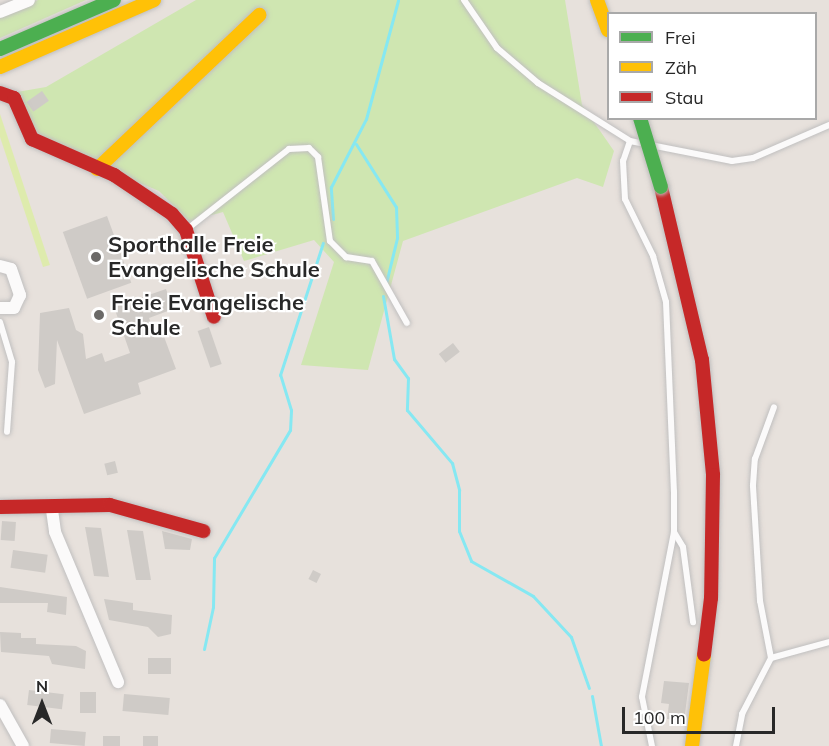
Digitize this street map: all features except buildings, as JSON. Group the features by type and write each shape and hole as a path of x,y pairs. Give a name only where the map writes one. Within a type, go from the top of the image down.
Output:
{"main road":[{"path":"0,49 114,0"},
{"path":"0,67 154,0"},
{"path":"597,0 607,25"},
{"path":"97,169 259,15"},
{"path":"0,93 14,98 32,139 97,169 172,214 186,230 214,317"},
{"path":"641,120 661,187 702,360 713,475 711,598 692,746"},
{"path":"0,507 52,510 69,503 131,508 203,531"}],"street":[{"path":"0,12 29,0"},
{"path":"0,266 11,269 20,295 14,308 0,308"},
{"path":"52,510 55,532 118,682"},
{"path":"0,705 23,746"}],"lane":[{"path":"464,0 497,48 538,83 630,141 732,160 753,158 829,124"},
{"path":"630,141 623,161 624,199 653,256 666,302 674,532 642,697 652,746"},
{"path":"186,230 289,149 309,148 318,157 330,241 346,256 372,261 407,323"},
{"path":"0,322 12,362 7,432"},
{"path":"736,746 742,714 771,658 760,601 753,485 755,459 774,407"},
{"path":"674,532 684,547 693,622"},
{"path":"771,658 829,642"}],"green space":[{"path":"38,0 86,0 0,38 0,16"},
{"path":"196,0 565,0 582,105 614,151 603,187 577,178 403,241 368,370 301,365 334,262 314,240 244,261 223,212 189,221 159,191 49,145 35,130 17,92 46,87"},
{"path":"0,114 50,265 43,267 0,137"}],"waterway":[{"path":"333,219 331,187 366,119 398,0"},
{"path":"356,144 396,207 397,238 386,283"},
{"path":"204,649 213,607 214,558 290,430 291,410 280,375 323,243"},
{"path":"383,296 394,359 408,378 407,410 452,463 459,490 459,531 471,561 533,596 571,637 589,688"},
{"path":"592,696 601,746"}],"traffic: fast":[{"path":"0,49 114,0"},
{"path":"641,120 661,187"}],"traffic: slow":[{"path":"0,67 154,0"},
{"path":"597,0 607,27"},
{"path":"97,169 259,15"},
{"path":"692,746 704,655"}],"traffic: jam":[{"path":"0,93 14,98 32,139 114,175 172,214 186,230 214,317"},
{"path":"661,187 702,360 713,475 711,598 704,655"},
{"path":"0,507 110,505 203,531"}],"place":[{"name":"Sporthalle Freie Evangelische Schule","path":"96,257"},
{"name":"Freie Evangelische Schule","path":"99,315"}]}
